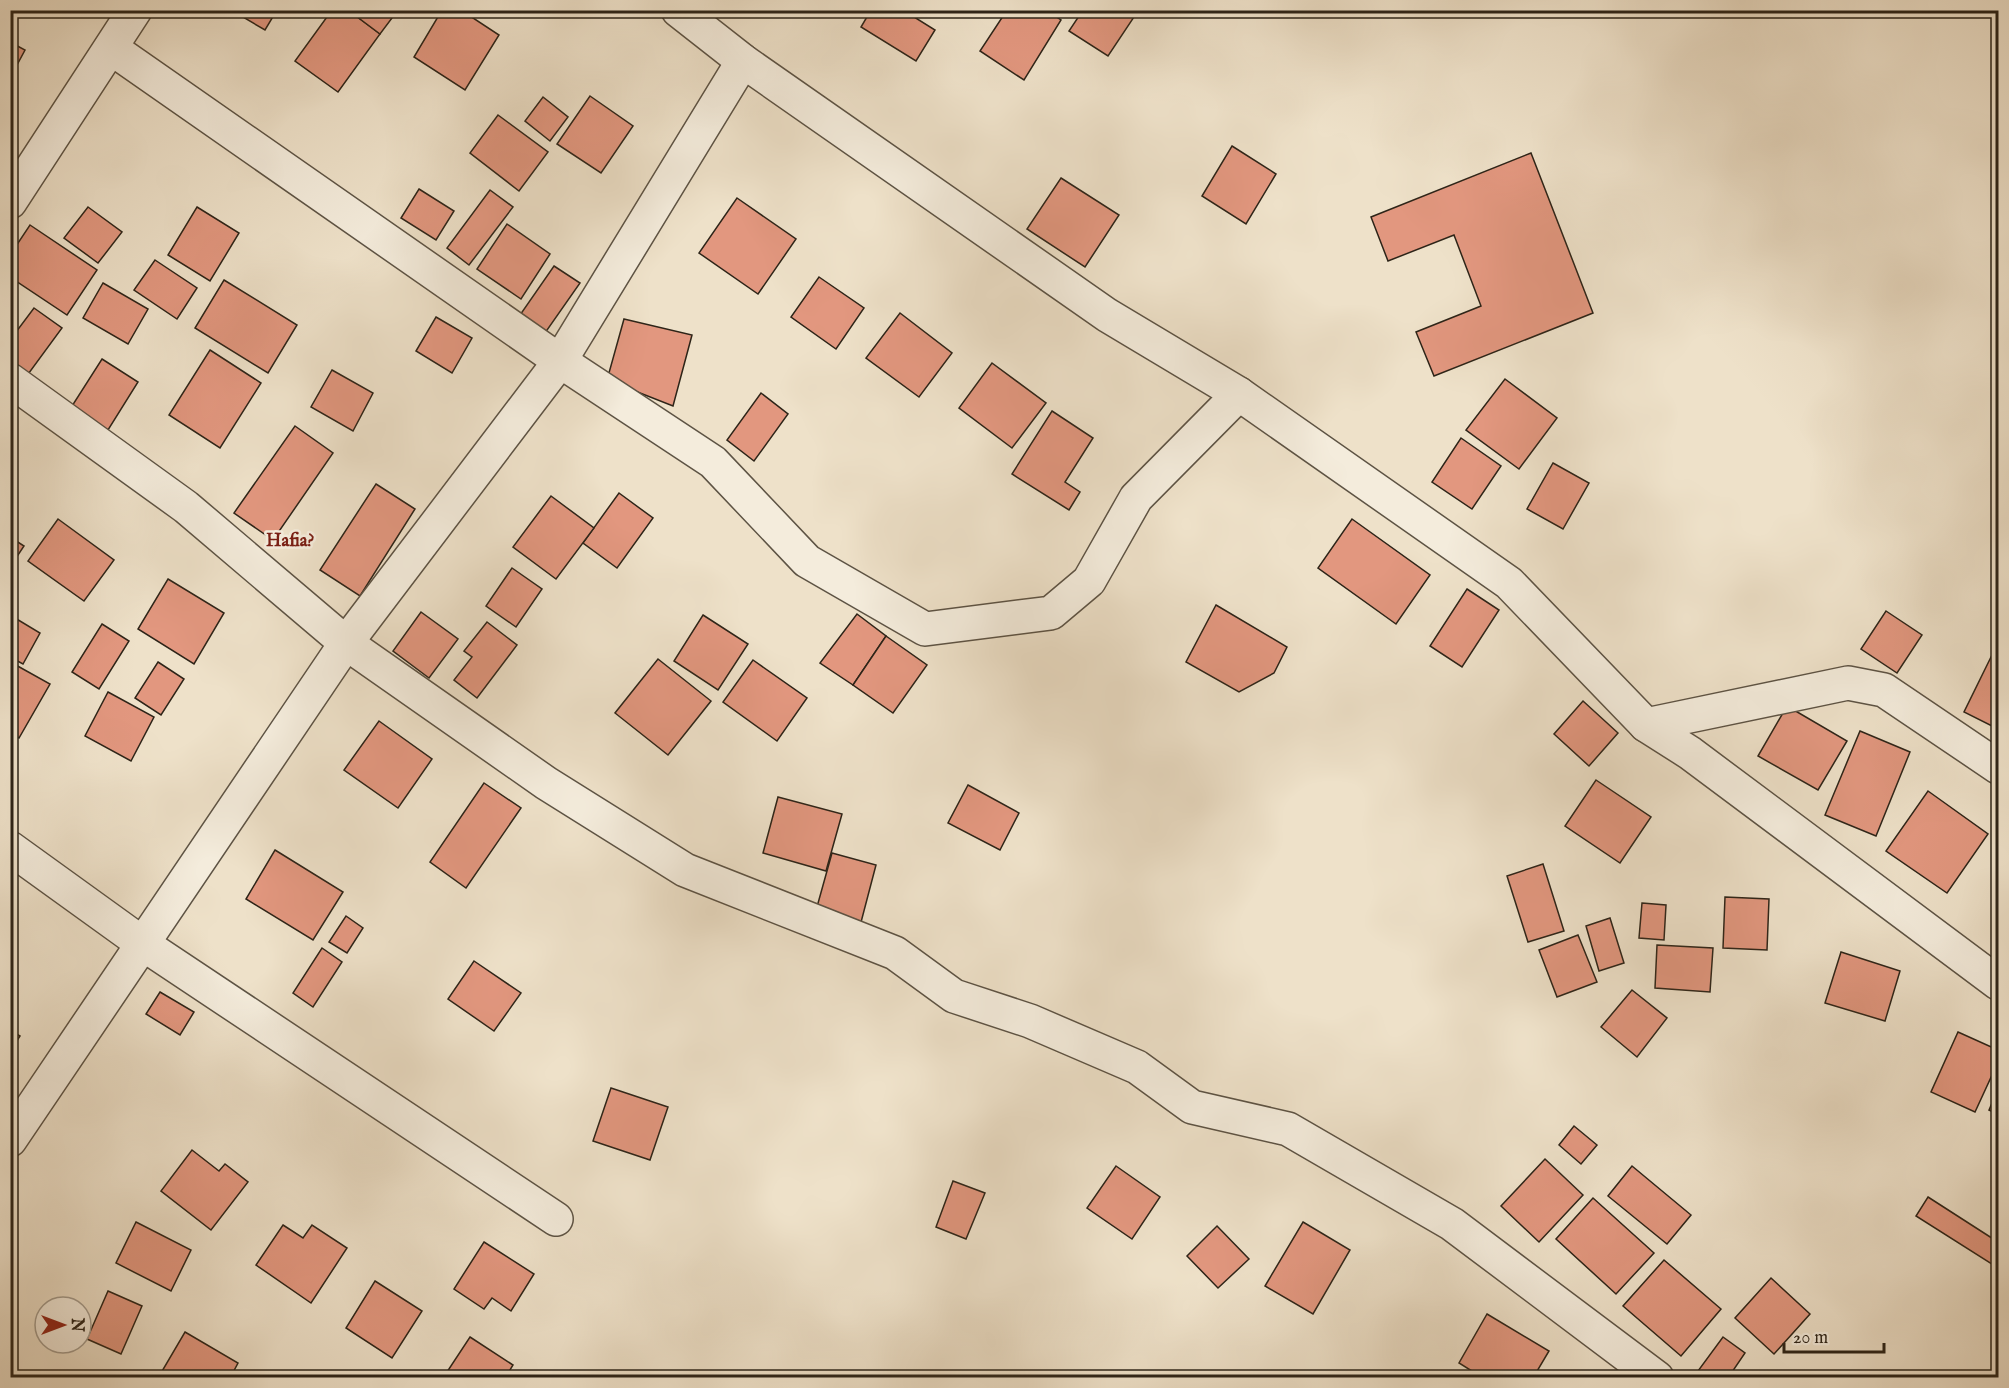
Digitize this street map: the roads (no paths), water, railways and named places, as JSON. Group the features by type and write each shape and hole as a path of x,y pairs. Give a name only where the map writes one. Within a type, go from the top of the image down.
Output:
{"street":[{"path":"10,202 135,10"},
{"path":"678,10 743,61 1107,315 1239,394 1509,583 1646,724 1690,753 1998,983"},
{"path":"111,48 560,361 713,462 807,561 925,629 1051,612 1089,581 1136,498 1239,394"},
{"path":"10,1140 346,643 560,361 743,61"},
{"path":"10,380 186,507 346,643 546,783 685,870 895,954 954,996 1030,1021 1137,1067 1192,1107 1288,1129 1452,1224 1657,1377"},
{"path":"1646,724 1848,683 1884,690 1998,767"},
{"path":"10,848 143,944 556,1219"}],"district":[{"name":"Hafia?","path":"290,541"}]}
